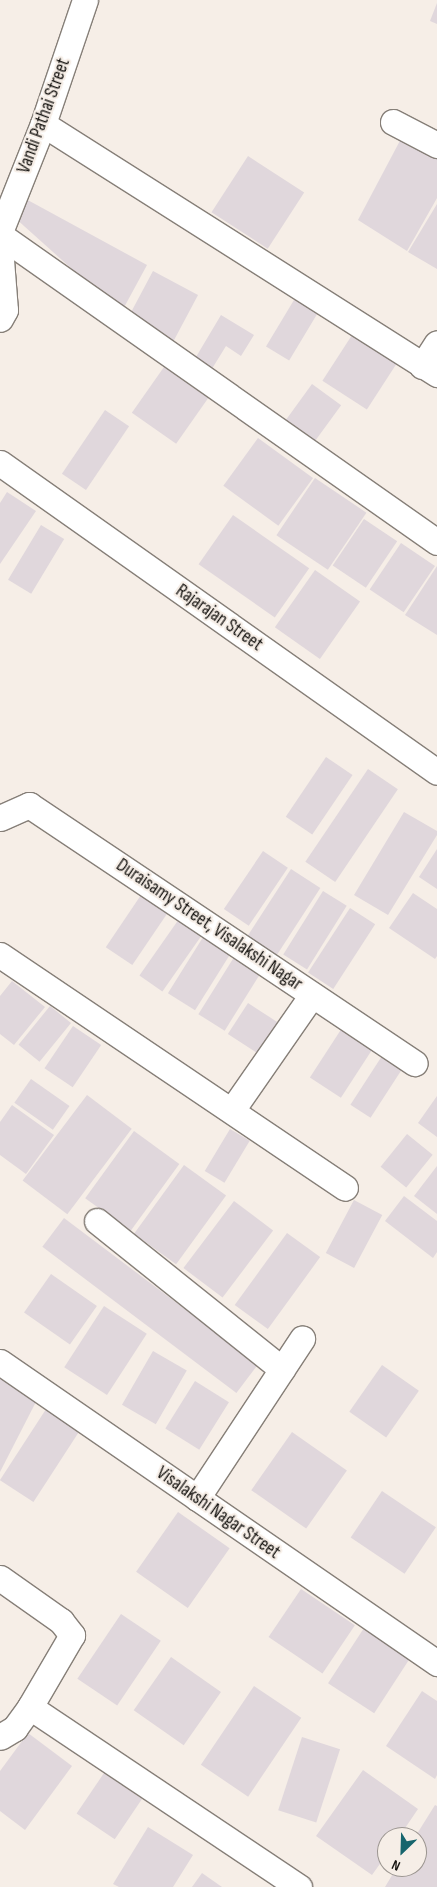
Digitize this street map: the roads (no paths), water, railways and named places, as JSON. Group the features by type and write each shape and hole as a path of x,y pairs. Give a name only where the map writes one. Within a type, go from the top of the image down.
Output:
{"street":[{"name":"Vandi Pathai Street","path":"0,233 43,124 85,0"},
{"path":"393,122 437,145"},
{"path":"43,124 429,370 437,343"},
{"path":"0,233 437,542"},
{"path":"0,247 5,310 0,319"},
{"name":"Rajarajan Street","path":"0,463 437,772"},
{"name":"Duraisamy Street, Visalakshi Nagar","path":"0,818 29,805 414,1063"},
{"path":"0,955 345,1188"},
{"path":"232,1110 312,995"},
{"path":"97,1221 282,1369"},
{"path":"196,1498 302,1339"},
{"name":"Visalakshi Nagar Street","path":"0,1362 437,1663"},
{"path":"0,1578 61,1621 72,1635 30,1707 15,1728 0,1737"},
{"path":"30,1707 299,1887"}]}
